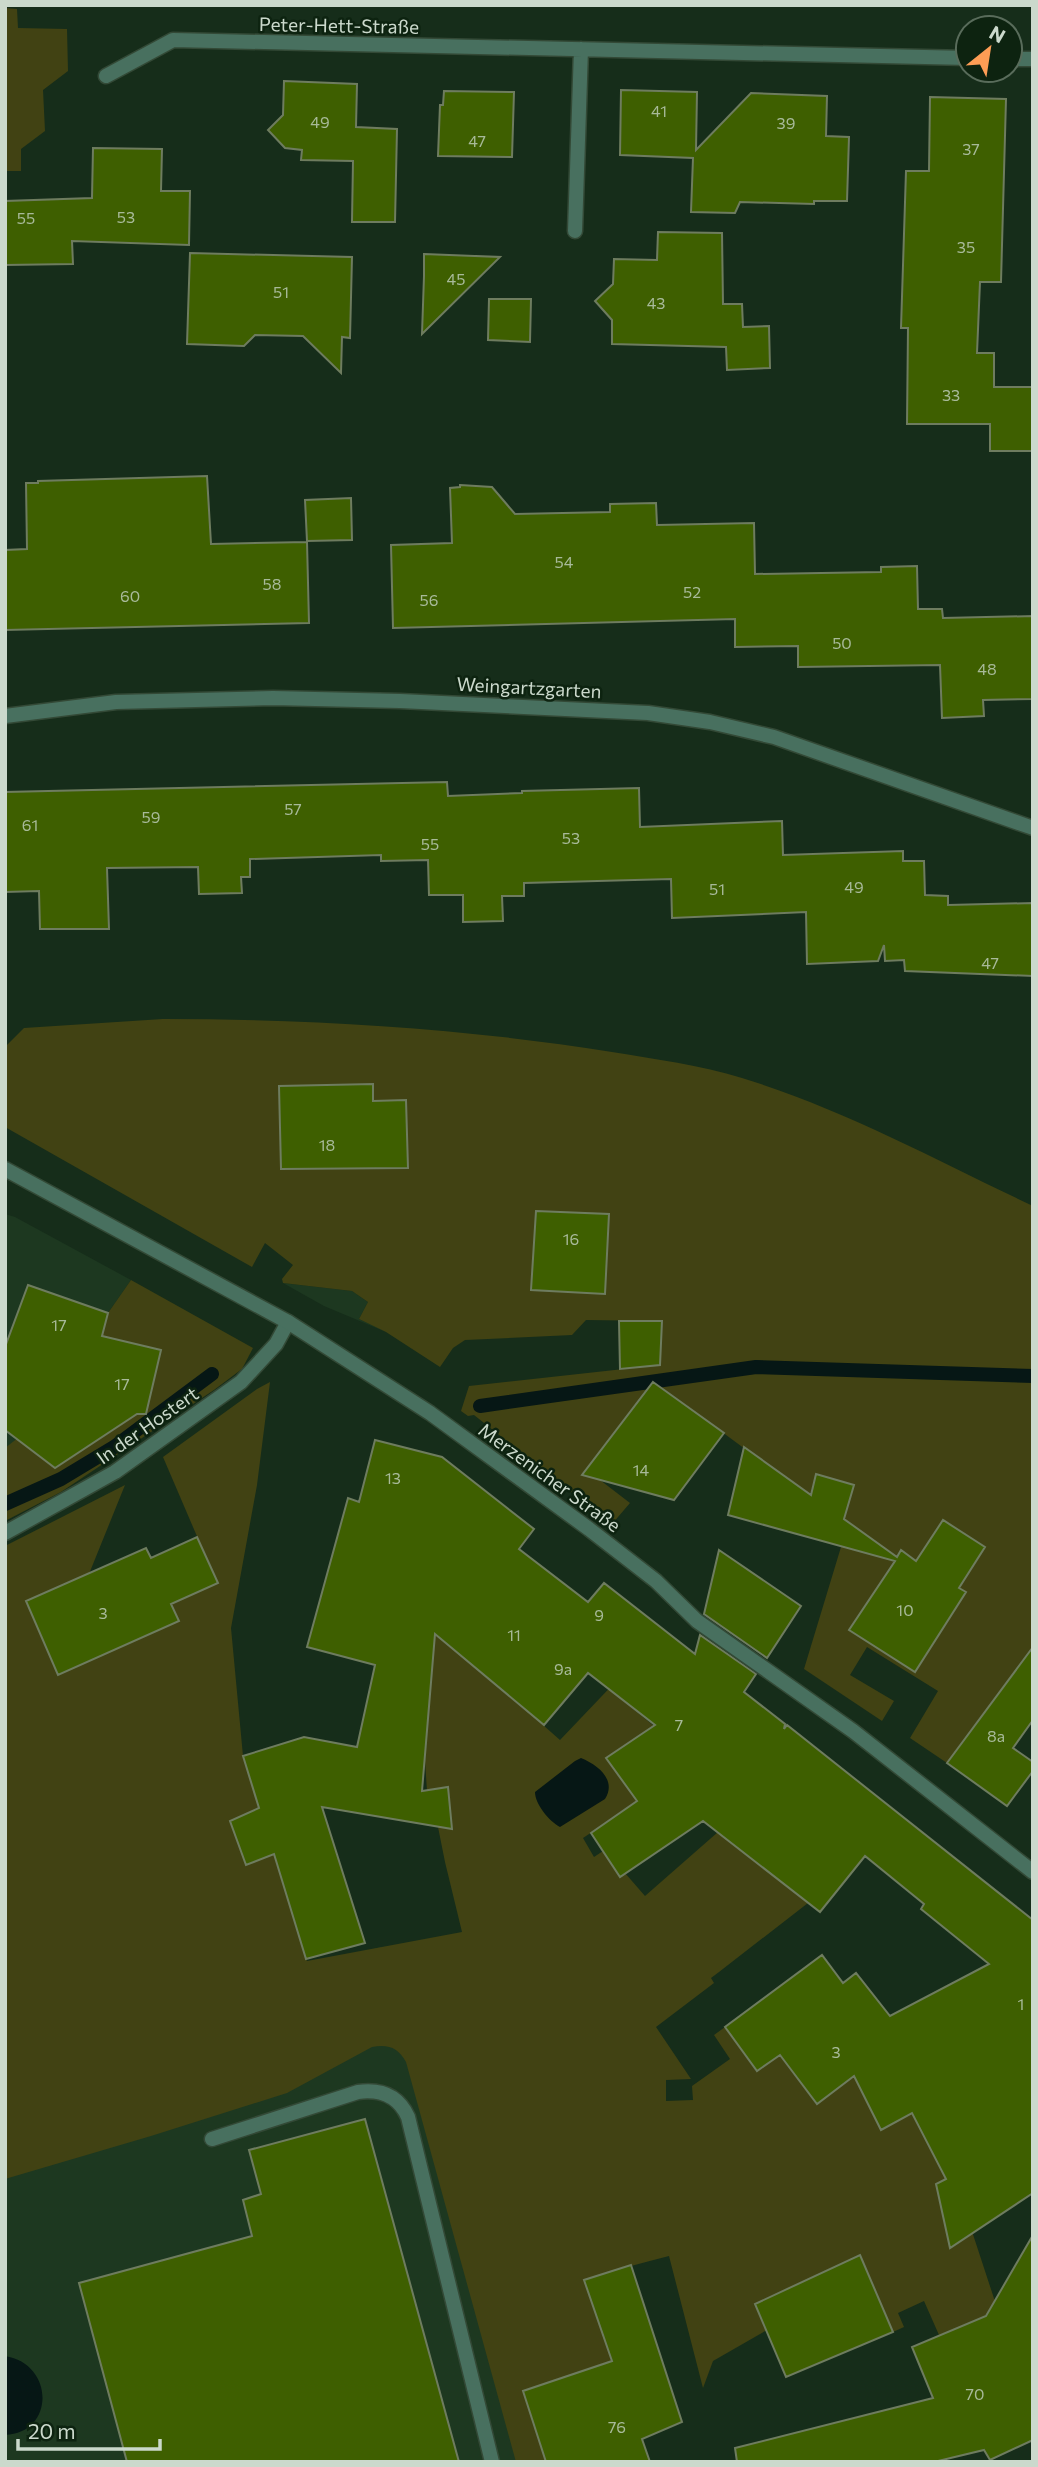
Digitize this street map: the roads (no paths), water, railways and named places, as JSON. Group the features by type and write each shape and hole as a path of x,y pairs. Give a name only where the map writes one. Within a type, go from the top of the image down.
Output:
{"street":[{"name":"Peter-Hett-Straße","path":"107,76 173,40 954,58"},
{"path":"575,231 580,49"},
{"name":"Weingartzgarten","path":"5,716 116,702 273,698 456,703 648,713 710,722 784,740 1033,828"},
{"name":"Merzenicher Straße","path":"5,1170 288,1322 430,1413 589,1529 656,1581 697,1621 853,1731 1033,1872"},
{"name":"In der Hostert","path":"5,1533 116,1472 241,1382 276,1344 288,1322"},
{"path":"212,2139 358,2092 378,2091 400,2103 408,2117 492,2462"}],"waterway":[{"path":"480,1406 756,1367 1033,1376"},
{"path":"5,1504 61,1479 114,1447 212,1374"}]}
